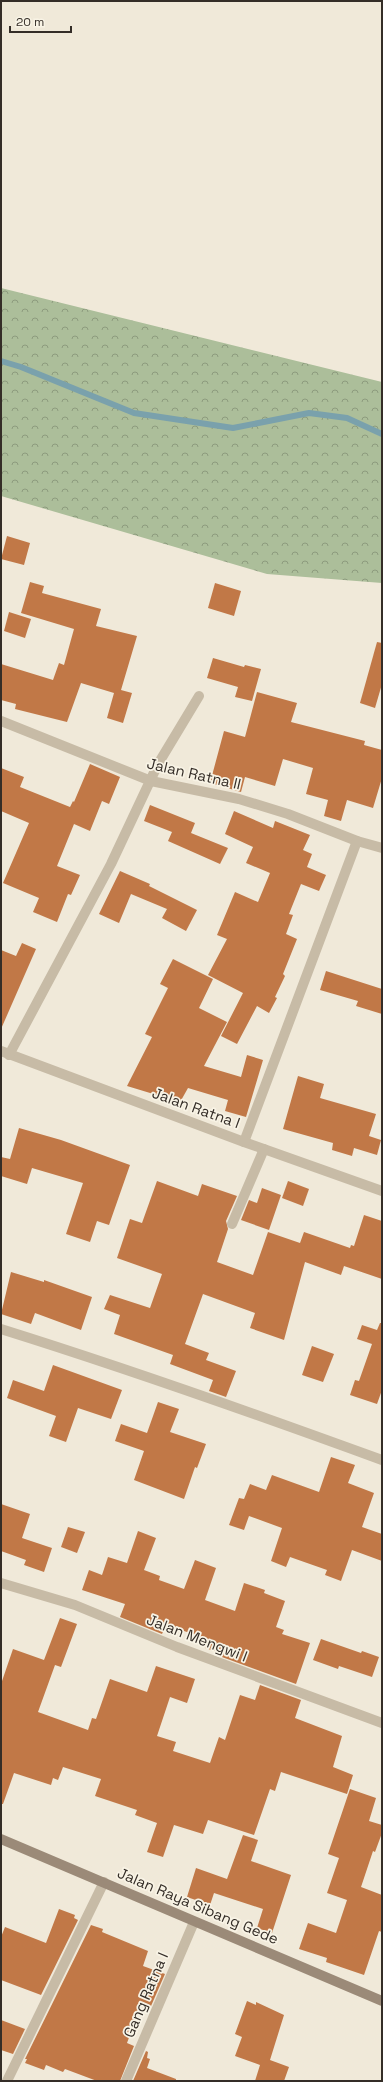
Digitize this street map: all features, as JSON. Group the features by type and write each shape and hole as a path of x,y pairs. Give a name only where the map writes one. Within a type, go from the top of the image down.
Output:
{"main road":[{"name":"Jalan Raya Sibang Gede","path":"1,1839 382,2001"}],"street":[{"path":"5,1053 111,864 158,764 198,696"},
{"name":"Jalan Ratna II","path":"1,721 151,781 239,799 288,814 357,841 382,848"},
{"path":"244,1142 357,841"},
{"name":"Jalan Ratna I","path":"5,1053 244,1142 382,1191"},
{"path":"232,1224 264,1149"},
{"path":"1,1329 123,1368 382,1460"},
{"name":"Jalan Mengwi I","path":"1,1583 75,1605 177,1648 382,1722"},
{"path":"7,2081 104,1882"},
{"name":"Gang Ratna I","path":"126,2081 194,1922"}],"green space":[{"path":"1,288 382,382 382,583 267,574 1,496"}],"building":[{"path":"7,536 30,543 24,565 1,559"},
{"path":"30,582 44,586 42,593 101,609 96,626 137,636 121,690 132,693 123,723 107,718 114,693 81,683 67,722 15,709 16,704 1,700 1,664 53,680 59,663 64,665 74,629 21,613"},
{"path":"215,583 241,591 234,616 208,608"},
{"path":"9,612 31,619 25,638 4,631"},
{"path":"377,642 382,643 382,684 375,708 360,703"},
{"path":"213,658 244,667 245,665 261,669 252,701 235,697 238,687 207,678"},
{"path":"257,692 297,703 291,722 365,741 364,745 382,750 382,778 373,808 347,800 341,821 324,816 328,800 306,794 313,768 283,759 275,786 245,777 241,792 210,783 224,731 245,737"},
{"path":"90,764 120,777 109,804 102,801 90,831 74,824 57,866 80,875 71,895 68,894 57,922 33,912 39,898 3,883 29,823 1,811 1,768 24,777 20,787 70,807 73,801 74,802"},
{"path":"150,805 195,823 191,833 228,848 220,864 168,841 172,832 144,821"},
{"path":"234,811 273,828 275,821 310,835 303,850 312,854 307,867 326,875 319,891 301,884 289,914 293,915 286,934 297,939 283,974 285,976 275,997 277,998 269,1013 257,1006 237,1044 221,1036 243,993 208,975 227,939 217,935 235,892 258,902 270,873 246,863 253,847 225,834"},
{"path":"120,871 150,884 149,886 197,910 186,931 162,918 167,909 131,894 119,923 99,914"},
{"path":"22,943 36,949 1,1029 1,950 16,956"},
{"path":"173,959 213,979 199,1008 227,1022 204,1066 241,1077 247,1055 263,1060 246,1117 225,1111 228,1100 188,1088 179,1104 159,1099 160,1096 127,1086 152,1037 145,1034 168,988 160,984"},
{"path":"326,971 382,989 382,1014 356,1006 358,1001 320,990"},
{"path":"298,1076 324,1084 320,1098 376,1114 369,1136 381,1140 377,1155 354,1148 352,1156 332,1150 333,1143 283,1129"},
{"path":"19,1128 61,1140 130,1165 109,1225 97,1221 90,1242 66,1234 83,1183 32,1168 27,1184 1,1176 1,1157 10,1159"},
{"path":"157,1181 198,1196 202,1184 237,1196 226,1221 228,1229 217,1262 253,1275 268,1232 300,1243 304,1232 350,1248 351,1245 354,1246 364,1215 382,1221 382,1279 344,1266 341,1275 305,1262 284,1340 250,1328 255,1313 203,1294 185,1344 209,1353 206,1360 236,1371 226,1397 209,1391 213,1380 170,1364 173,1355 114,1334 120,1315 104,1309 110,1295 150,1308 162,1274 117,1258 130,1219 142,1223"},
{"path":"288,1181 309,1189 303,1206 282,1198"},
{"path":"262,1188 281,1195 269,1230 241,1220 249,1200 257,1203"},
{"path":"11,1272 44,1282 44,1280 92,1297 81,1330 35,1313 31,1324 1,1314"},
{"path":"380,1323 382,1323 382,1390 377,1404 350,1395 355,1380 359,1381 372,1344 357,1339 362,1325 377,1330"},
{"path":"312,1346 334,1354 323,1382 302,1375"},
{"path":"53,1365 122,1390 111,1419 78,1408 66,1442 49,1436 56,1416 7,1398 13,1380 44,1391"},
{"path":"158,1402 179,1409 170,1432 206,1444 197,1468 195,1467 184,1499 134,1480 144,1451 115,1441 121,1424 147,1433"},
{"path":"331,1457 355,1465 348,1483 374,1493 362,1527 382,1534 382,1561 352,1550 341,1581 325,1575 327,1570 290,1557 286,1567 271,1561 282,1528 249,1516 244,1530 229,1525 239,1498 244,1499 250,1484 266,1490 272,1475 319,1492"},
{"path":"1,1504 30,1514 22,1538 52,1548 44,1572 24,1565 26,1560 1,1551"},
{"path":"68,1527 85,1532 77,1553 61,1547"},
{"path":"138,1531 156,1538 144,1570 160,1576 159,1580 184,1589 195,1560 216,1568 205,1600 235,1611 244,1583 265,1590 264,1593 285,1601 276,1627 284,1630 282,1634 310,1643 296,1684 222,1657 223,1654 205,1648 208,1639 166,1625 162,1634 120,1617 125,1604 82,1590 89,1570 102,1575 108,1557 127,1563"},
{"path":"60,1618 77,1624 61,1667 55,1665 38,1712 88,1730 92,1718 96,1719 110,1679 147,1692 156,1666 195,1679 187,1703 170,1697 157,1736 176,1742 173,1751 210,1763 219,1737 225,1740 240,1695 255,1700 260,1685 301,1700 295,1718 342,1736 333,1767 353,1775 347,1794 281,1772 275,1791 270,1789 254,1835 208,1820 203,1834 174,1825 163,1857 147,1852 157,1823 135,1815 137,1810 95,1796 101,1779 63,1767 58,1780 53,1778 51,1785 14,1773 3,1804 1,1804 1,1684 13,1649 44,1660"},
{"path":"321,1639 361,1653 362,1651 379,1657 372,1677 339,1666 338,1669 313,1660"},
{"path":"350,1789 376,1798 369,1821 382,1825 382,1833 375,1852 373,1851 361,1887 382,1895 382,1932 379,1931 364,1975 326,1962 327,1958 299,1949 308,1923 336,1933 347,1900 327,1893 339,1858 328,1854"},
{"path":"243,1835 258,1840 251,1861 291,1875 272,1933 257,1928 263,1909 214,1893 210,1905 187,1897 196,1868 227,1879"},
{"path":"59,1909 75,1915 74,1918 78,1920 41,1995 1,1980 1,1937 5,1927 46,1943"},
{"path":"91,1925 103,1929 102,1932 148,1951 143,1966 165,1974 151,2006 142,2002 127,2043 134,2046 120,2081 97,2081 65,2069 63,2072 46,2065 44,2070 25,2063 27,2059 25,2059"},
{"path":"247,2001 256,2005 256,2002 284,2015 270,2060 289,2067 284,2081 255,2081 260,2065 235,2056 242,2037 235,2034"},
{"path":"1,2020 25,2029 13,2054 1,2050"},
{"path":"146,2051 148,2052 147,2058 150,2059 147,2068 176,2079 176,2081 133,2081"}],"waterway":[{"path":"1,361 21,367 134,413 233,428 309,413 347,418 382,434"}]}
